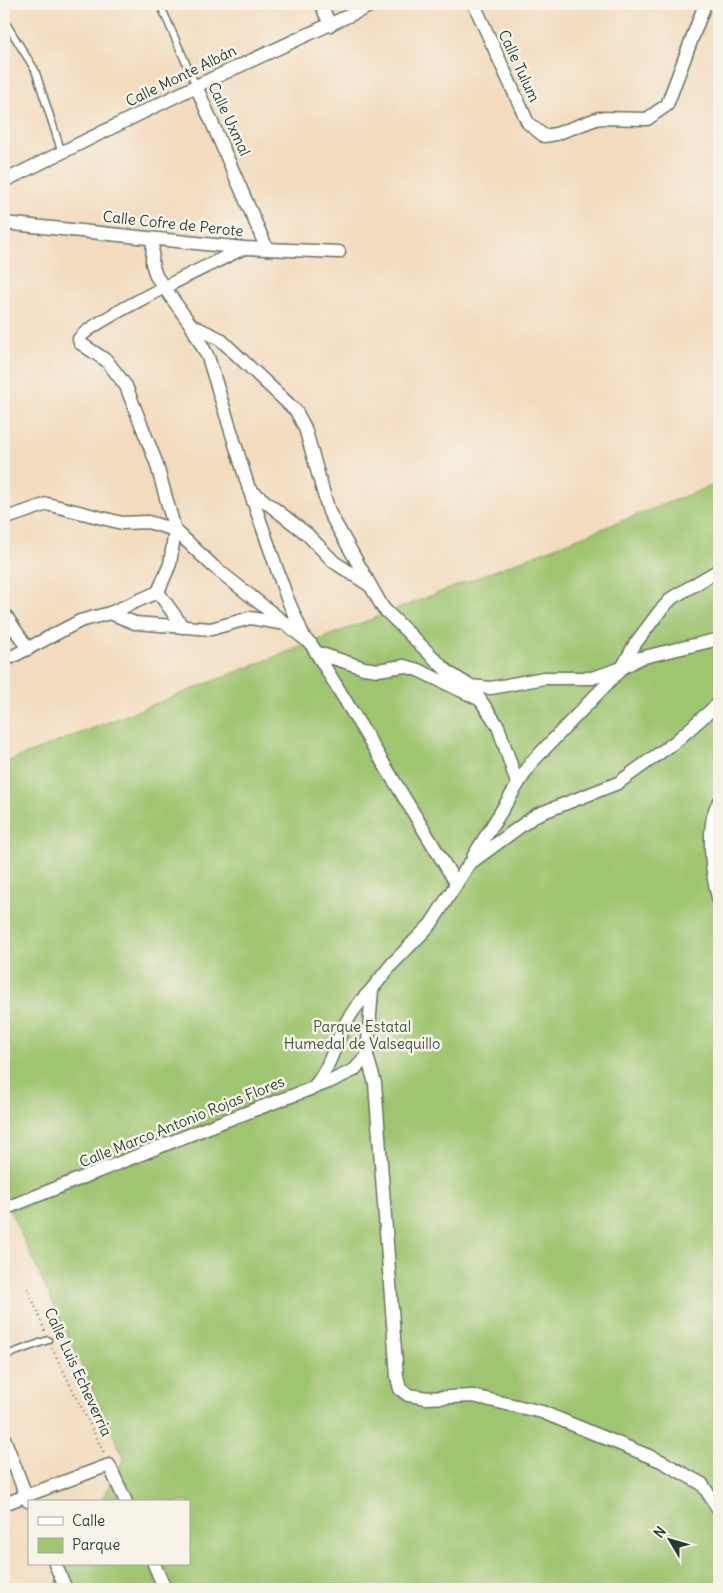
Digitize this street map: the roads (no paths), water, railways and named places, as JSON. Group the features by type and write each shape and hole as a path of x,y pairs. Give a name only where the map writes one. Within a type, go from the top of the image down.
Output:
{"street":[{"path":"321,4 330,25"},
{"name":"Calle Monte Albán","path":"4,181 196,86 374,4"},
{"name":"Calle Tulum","path":"474,4 528,124 544,136 556,134 599,118 647,119 658,113 667,105 705,4"},
{"name":"Calle Uxmal","path":"196,86 267,249"},
{"name":"Calle Cofre de Perote","path":"4,223 244,248 339,252"},
{"path":"153,239 152,262 156,276 191,325 208,357 248,489 287,598 304,638"},
{"path":"4,661 80,621 110,613 158,592 170,564 175,530 156,462 126,386 107,361 80,344 81,335 105,319 244,248"},
{"path":"191,325 220,339 296,411 306,428 329,512 383,608 448,673 470,686 498,726 504,738 517,783"},
{"path":"248,489 306,534 334,562 371,587"},
{"path":"4,519 47,504 74,509 122,523 148,522 175,530 213,566 304,638 318,653 347,706 456,883"},
{"path":"313,1088 323,1077 341,1033 353,1010 392,964 431,924 531,763 622,668 634,644 672,598 719,570"},
{"path":"158,592 184,627"},
{"path":"4,613 28,649"},
{"path":"110,613 135,623 211,629 250,618 284,624"},
{"path":"470,686 491,688 544,678 592,678 622,668 640,658 719,639"},
{"path":"318,653 364,668 378,670 404,666 418,670 479,699"},
{"path":"469,864 536,815 601,791 626,778 675,742 719,703"},
{"path":"719,802 715,808 712,836 713,874 719,901"},
{"path":"372,989 367,1056 375,1083 396,1377 400,1389 408,1395 427,1398 473,1396 542,1412 661,1461 702,1484 719,1510"},
{"name":"Calle Marco Antonio Rojas Flores","path":"4,1209 313,1088 354,1070 367,1056"},
{"path":"4,1438 27,1498"},
{"path":"4,1504 27,1498 110,1465 125,1500"},
{"path":"57,1566 66,1589"},
{"path":"155,1566 165,1589"}],"lane":[{"name":"Calle Uxmal","path":"160,4 196,86"},
{"path":"4,20 35,70 62,153"},
{"path":"4,1356 48,1340"}],"park label":[{"name":"Parque Estatal Humedal de Valsequillo","path":"362,1036"}]}
